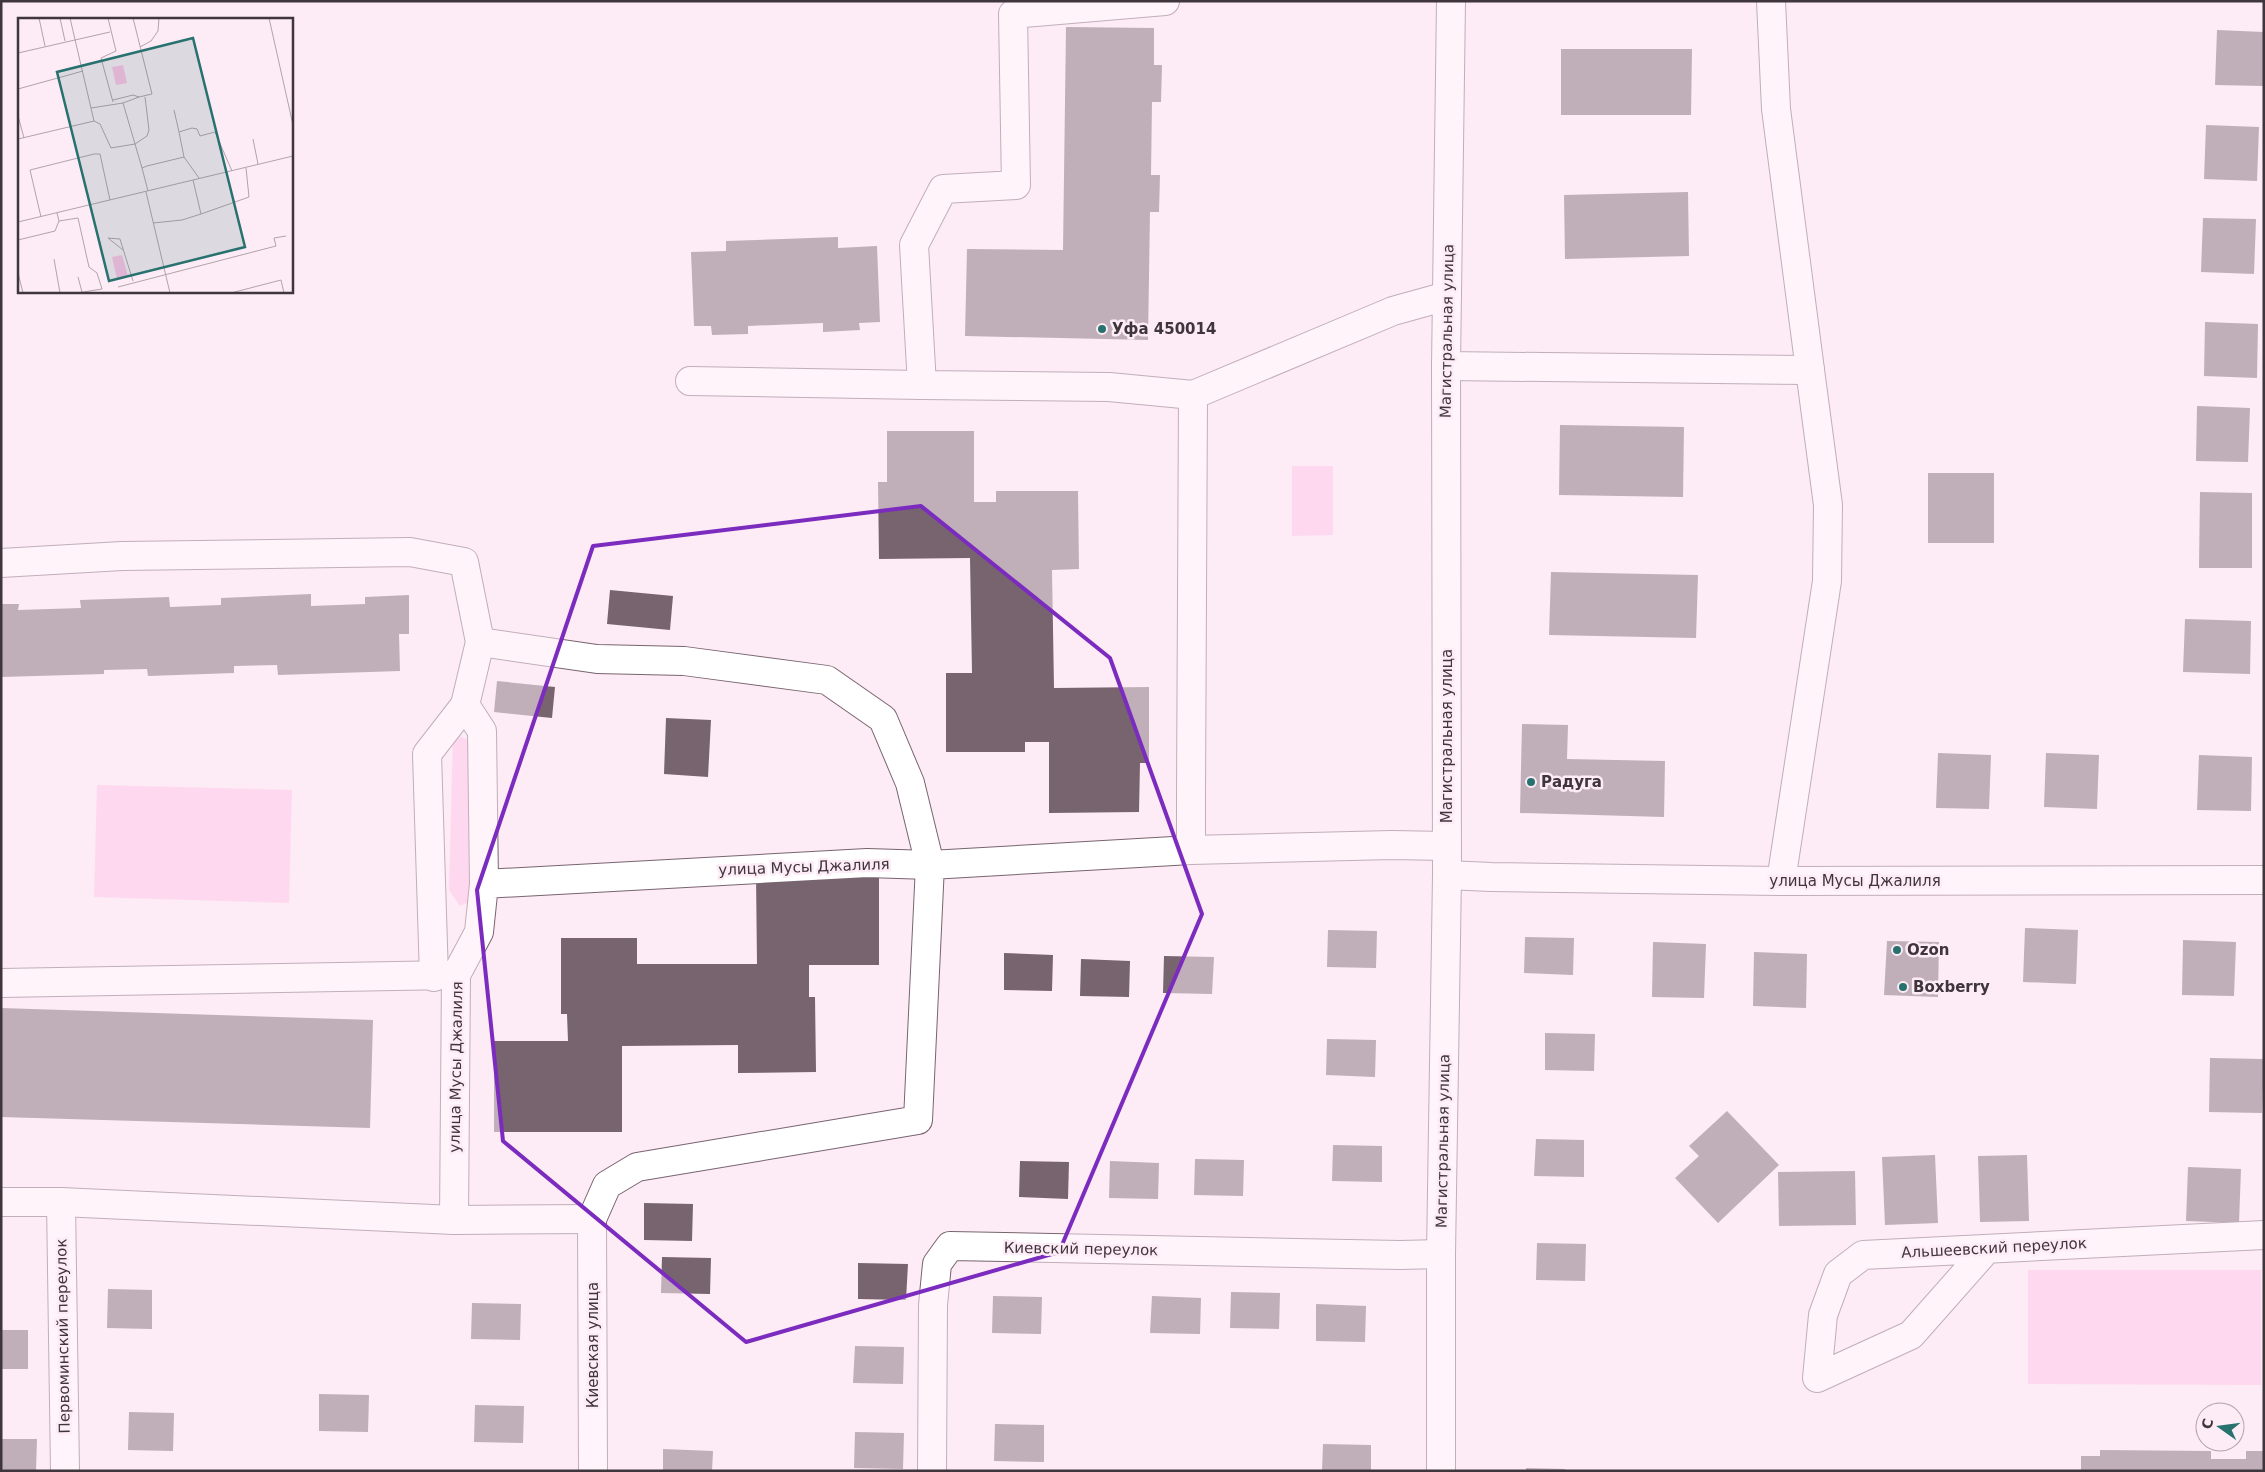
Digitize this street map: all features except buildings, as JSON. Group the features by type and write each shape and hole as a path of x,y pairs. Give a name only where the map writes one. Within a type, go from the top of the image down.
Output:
{"street":[{"path":"922,384 914,245 943,189 1016,185 1013,14 1165,1"},
{"name":"Магистральная улица","path":"1441,1471 1441,1254 1447,875 1446,366 1451,1"},
{"path":"1771,1 1776,109 1828,505 1827,581 1781,881"},
{"path":"690,381 1109,387 1193,395 1393,310 1447,296"},
{"path":"1446,366 1810,370"},
{"path":"1191,850 1193,395"},
{"path":"1,562 22,563 122,556 410,552 464,562 480,642 465,704 427,754 445,976 1,983"},
{"path":"1,1202 61,1202 454,1220 592,1219 607,1185 637,1167 918,1120 930,864 910,783 883,718 827,680 684,661 596,659 480,642"},
{"path":"465,704 482,731 484,884"},
{"name":"улица Мусы Джалиля","path":"454,1220 445,976 479,932 484,884 867,863 930,864 1191,850 1392,845 1446,846"},
{"name":"улица Мусы Джалиля","path":"1447,875 1491,878 1781,881 2264,880"},
{"name":"Первоминский переулок","path":"61,1202 65,1471"},
{"name":"Киевская улица","path":"592,1219 593,1471"},
{"name":"Альшеевский переулок","path":"1987,1249 1911,1335 1817,1378 1823,1315 1838,1274 1864,1255 2264,1235"},
{"name":"Киевский переулок","path":"932,1471 934,1297 937,1264 950,1246 1400,1255 1441,1254"}],"highlighted area":[{"path":"921,506 1110,658 1202,914 1059,1252 746,1342 503,1141 477,890 593,546"}],"shaded area":[{"path":"1292,466 1333,466 1333,535 1292,536"},
{"path":"453,734 472,741 471,901 460,906 449,890"},
{"path":"97,785 292,790 289,903 94,897"},
{"path":"2028,1270 2261,1270 2261,1385 2028,1384"}],"place":[{"name":"Уфа 450014","path":"1102,329"},
{"name":"Радуга","path":"1531,782"},
{"name":"Ozon","path":"1897,950"},
{"name":"Boxberry","path":"1903,987"}]}
